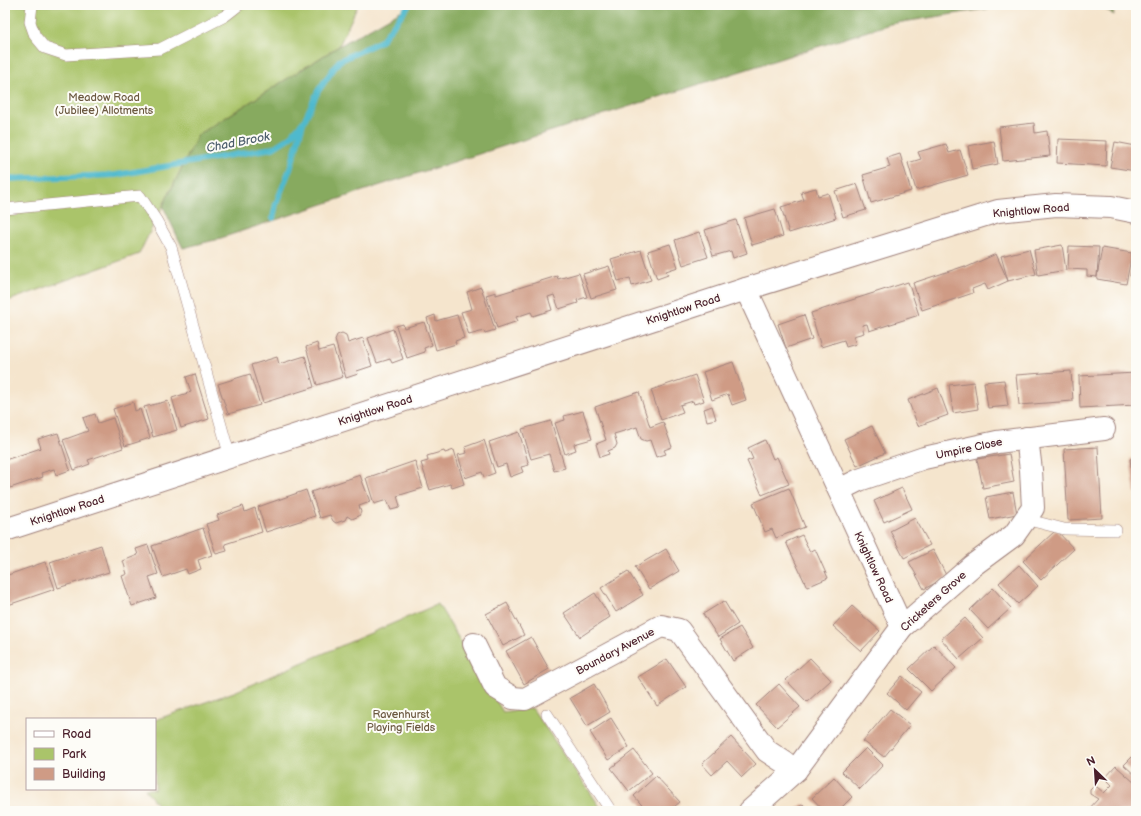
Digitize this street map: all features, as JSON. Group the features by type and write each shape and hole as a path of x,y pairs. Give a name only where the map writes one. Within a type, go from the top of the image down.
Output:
{"street":[{"name":"Knightlow Road","path":"5,530 746,289 998,211 1056,205 1111,207 1136,212"},
{"name":"Knightlow Road","path":"746,289 902,626"},
{"name":"Umpire Close","path":"839,490 859,480 924,458 996,442 1104,429"},
{"name":"Cricketers Grove","path":"750,811 796,770 902,626 972,566 1014,535 1033,508 1031,470 1027,438"},
{"name":"Boundary Avenue","path":"474,644 495,687 513,698 525,699 660,626 679,630 767,751 796,770"}],"lane":[{"path":"32,5 30,22 35,36 45,48 66,55 160,49 225,16 239,5"},
{"path":"5,209 140,196 156,220 171,247 230,457"},
{"path":"1025,519 1064,529 1116,530"},
{"path":"547,714 611,811"}],"green space":[{"name":"Meadow Road (Jubilee) Allotments","path":"5,5 358,5 339,46 198,135 139,254 5,302"},
{"path":"411,5 1011,5 890,24 381,185 215,240 183,248 163,206 198,135 339,46"},
{"path":"1099,5 1112,5 1114,15"},
{"name":"Ravenhurst Playing Fields","path":"438,604 503,712 532,708 603,811 162,811 146,790 156,790 156,720 234,692"}],"building":[{"path":"1034,123 1035,133 1047,131 1050,156 1003,161 999,127"},
{"path":"1058,139 1107,141 1106,166 1057,163"},
{"path":"994,141 998,164 972,169 968,146"},
{"path":"1115,142 1136,146 1136,171 1110,167"},
{"path":"946,144 949,153 960,150 968,175 916,190 908,163 921,159 918,152"},
{"path":"900,154 911,191 871,203 863,175 890,167 887,158"},
{"path":"857,184 866,210 843,217 835,191"},
{"path":"816,188 818,196 828,193 836,218 789,233 781,207 804,200 801,192"},
{"path":"775,209 783,236 752,245 744,218"},
{"path":"736,220 747,253 733,258 731,251 713,256 705,230"},
{"path":"699,232 708,257 683,265 675,240"},
{"path":"670,244 678,267 666,271 668,275 657,279 648,251"},
{"path":"1062,245 1066,270 1038,275 1034,250"},
{"path":"1069,246 1099,247 1097,277 1087,276 1087,270 1068,269"},
{"path":"1102,248 1132,253 1126,284 1097,279"},
{"path":"1029,249 1036,274 1008,281 1001,256"},
{"path":"641,250 651,280 632,286 630,278 618,281 611,259"},
{"path":"996,254 1008,281 988,290 985,284 972,289 973,293 922,310 913,283 965,266 965,268"},
{"path":"1136,257 1136,289 1132,287 1135,278 1130,276"},
{"path":"609,266 617,290 591,298 583,274"},
{"path":"579,273 587,297 577,300 578,303 559,309 554,295 548,297 552,310 533,316 531,312 516,317 518,321 497,328 486,295 496,292 496,295 557,276 558,279"},
{"path":"908,282 919,315 869,331 867,324 862,325 864,333 853,336 856,344 846,347 844,340 821,347 811,313"},
{"path":"481,287 495,330 469,335 461,312 472,309 467,292"},
{"path":"435,315 436,321 457,315 464,338 455,341 456,344 436,350 427,318"},
{"path":"804,315 812,339 786,348 778,324"},
{"path":"424,322 432,345 424,348 425,352 407,358 396,326 403,324 404,328"},
{"path":"393,329 403,359 392,363 390,359 377,363 368,338"},
{"path":"342,333 346,335 348,343 363,338 372,366 357,371 358,374 346,378 335,340 337,335"},
{"path":"317,343 319,351 333,347 343,377 317,385 306,347"},
{"path":"305,356 314,387 263,403 251,365 277,357 279,364"},
{"path":"733,362 746,400 732,405 728,394 712,400 703,372"},
{"path":"1071,371 1073,401 1019,405 1016,375"},
{"path":"1136,373 1136,405 1080,408 1079,376"},
{"path":"195,374 209,419 181,428 172,398 191,392 186,377"},
{"path":"250,374 260,405 228,414 218,384"},
{"path":"695,375 704,401 694,404 693,401 680,405 683,412 661,420 651,390"},
{"path":"1004,380 1008,406 988,408 984,382"},
{"path":"974,382 978,409 953,413 949,385"},
{"path":"938,388 948,415 918,426 908,400"},
{"path":"639,392 650,427 663,422 672,447 664,450 666,454 656,457 650,440 646,441 641,439 637,427 614,434 617,444 615,448 608,451 609,454 600,457 596,444 606,440 595,407"},
{"path":"168,401 177,430 153,437 144,407"},
{"path":"133,402 135,411 140,409 150,438 125,446 113,409"},
{"path":"712,406 716,419 707,421 704,409"},
{"path":"583,411 592,439 574,444 576,450 565,454 555,423 565,420 564,416"},
{"path":"95,414 98,423 113,418 123,448 88,460 90,464 74,470 63,440 88,431 83,418"},
{"path":"551,421 565,468 554,471 549,454 531,459 522,429"},
{"path":"872,426 885,453 857,466 844,439"},
{"path":"519,432 529,465 521,467 523,472 510,477 506,464 497,467 489,442"},
{"path":"58,433 70,470 56,475 54,469 41,473 43,477 10,488 5,472 5,460 41,448 38,439"},
{"path":"484,440 495,473 484,477 482,472 465,478 458,455 467,453 465,447"},
{"path":"765,440 773,459 777,457 789,484 762,495 747,461 753,459 748,448"},
{"path":"1098,447 1102,518 1068,520 1064,449"},
{"path":"454,450 464,484 452,488 450,484 430,490 421,463 428,461 427,456"},
{"path":"1009,454 1014,482 983,488 977,459"},
{"path":"1136,458 1136,493 1135,493 1130,459"},
{"path":"415,461 423,488 397,496 400,506 399,508 391,510 387,500 374,504 366,478"},
{"path":"360,475 370,502 359,506 361,512 359,516 352,519 347,516 345,520 336,523 330,515 320,518 311,492"},
{"path":"789,488 805,527 776,538 772,529 765,532 753,503"},
{"path":"902,488 912,509 884,522 874,501"},
{"path":"306,490 315,516 266,532 258,507"},
{"path":"1013,492 1017,514 990,519 986,497"},
{"path":"243,506 245,512 255,508 262,532 225,544 227,551 216,554 206,524 219,520 217,515"},
{"path":"915,518 930,545 904,558 890,531"},
{"path":"203,528 212,555 198,560 201,569 188,574 186,569 163,577 152,546"},
{"path":"1056,530 1074,549 1041,580 1023,561"},
{"path":"802,535 810,552 815,549 828,578 807,587 786,542"},
{"path":"101,545 109,572 58,588 50,562"},
{"path":"148,545 158,574 149,577 156,598 132,606 122,576 127,574 123,561 138,555 136,549"},
{"path":"666,549 679,571 649,589 635,567"},
{"path":"933,550 947,577 924,589 909,562"},
{"path":"45,562 55,589 5,606 5,576"},
{"path":"1019,565 1038,586 1018,604 999,583"},
{"path":"628,571 643,595 616,612 601,588"},
{"path":"993,588 1011,608 988,629 970,610"},
{"path":"595,593 610,617 580,637 564,613"},
{"path":"724,601 738,624 718,637 703,614"},
{"path":"507,603 524,635 503,646 486,614"},
{"path":"852,606 880,631 861,651 833,626"},
{"path":"965,618 983,638 959,659 941,639"},
{"path":"740,627 753,648 733,661 720,639"},
{"path":"531,637 549,669 524,684 506,651"},
{"path":"934,645 956,668 931,691 909,669"},
{"path":"810,658 831,680 807,702 786,680"},
{"path":"667,659 686,687 657,706 638,677"},
{"path":"902,676 921,692 906,710 887,693"},
{"path":"594,684 610,712 587,726 570,698"},
{"path":"779,684 800,707 777,727 756,705"},
{"path":"890,709 910,725 884,757 863,741"},
{"path":"611,718 629,747 608,760 590,732"},
{"path":"731,737 756,764 742,777 727,761 712,775 702,764"},
{"path":"866,748 883,765 860,789 842,772"},
{"path":"634,750 652,773 629,791 611,768"},
{"path":"1135,754 1136,755 1136,776 1124,765"},
{"path":"1116,766 1136,784 1136,804 1129,811 1087,811 1098,799 1090,794 1090,790 1093,787 1097,787 1104,793 1112,785 1105,778"},
{"path":"656,776 680,802 669,811 647,811 634,796"},
{"path":"834,777 852,797 838,811 824,811 812,798"},
{"path":"803,804 809,811 794,811"},
{"path":"686,807 690,811 682,811"}],"waterway":[{"name":"Chad Brook","path":"5,179 116,175 273,148 290,137 304,121 318,91 339,61 381,41 409,5"},
{"path":"273,218 276,204 291,166 303,123"}]}
